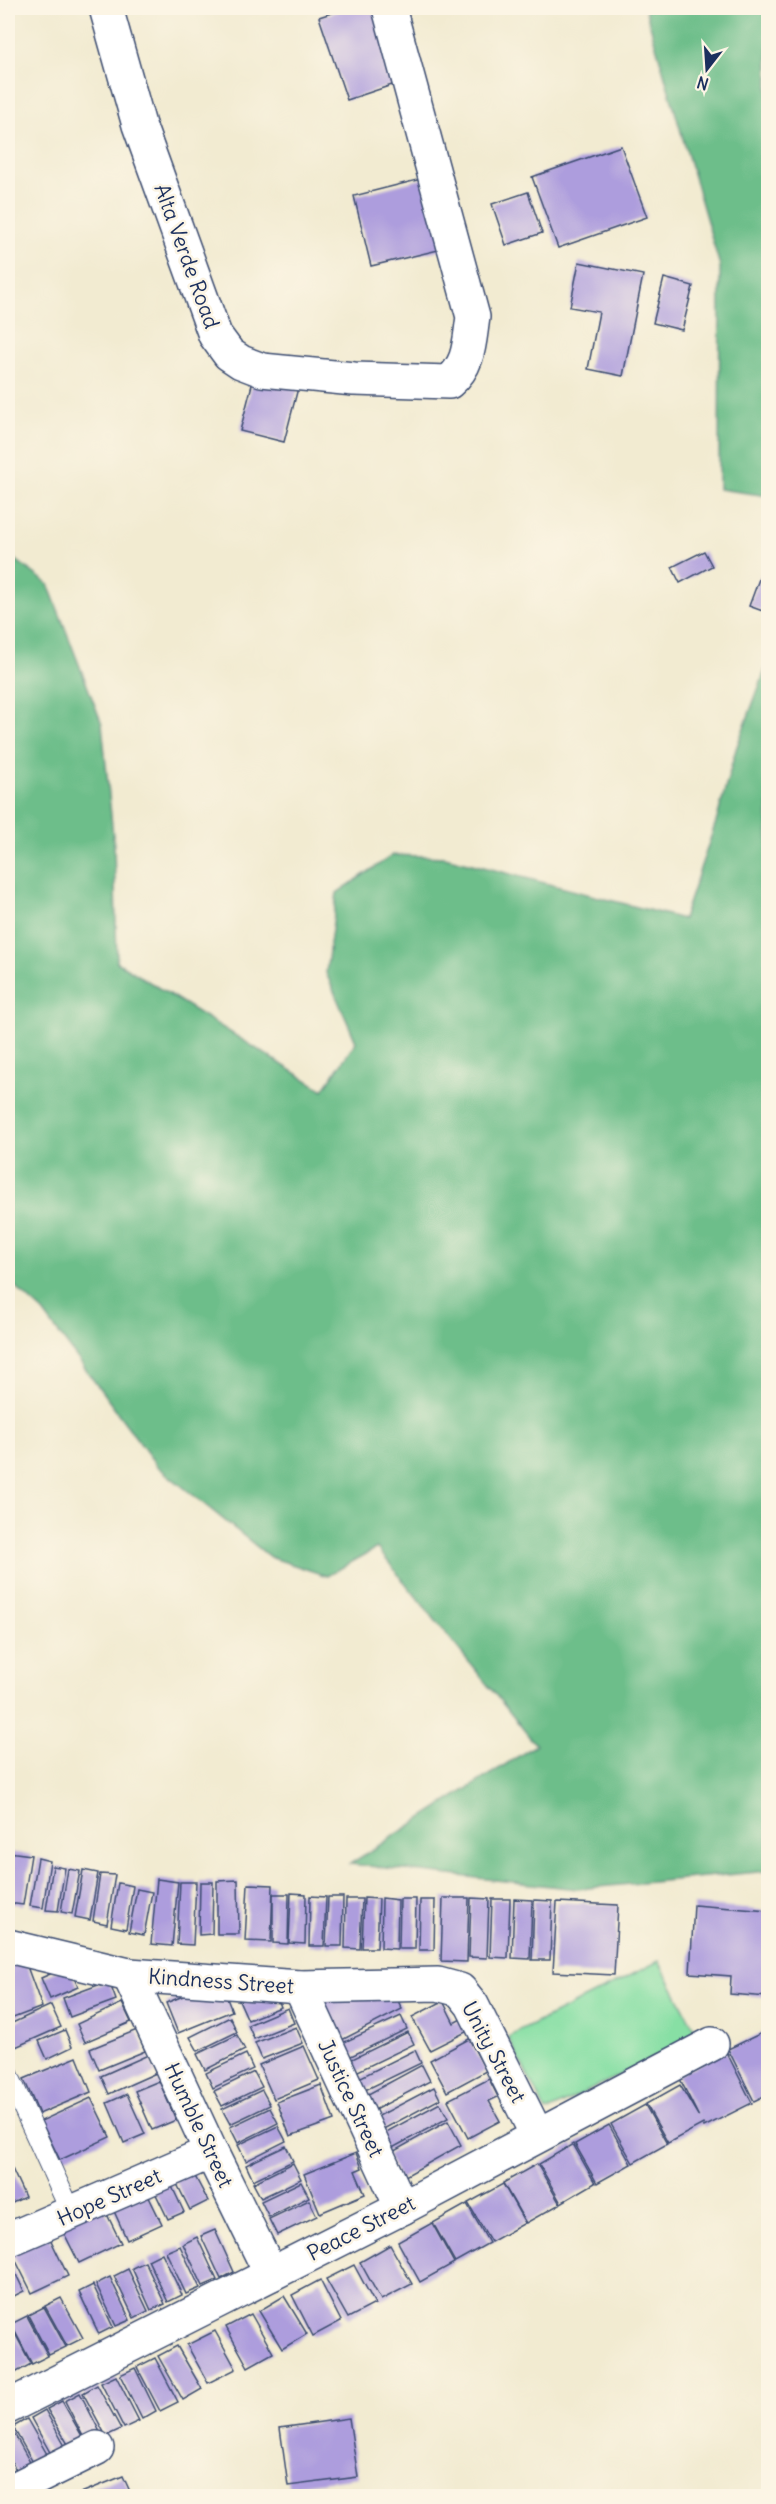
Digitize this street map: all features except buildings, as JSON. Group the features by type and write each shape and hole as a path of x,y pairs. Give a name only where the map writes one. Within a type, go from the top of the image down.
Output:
{"street":[{"name":"Alta Verde Road","path":"106,8 139,125 215,335 229,354 241,362 262,370 354,379 449,382 462,371 468,353 473,316 389,8"},
{"name":"Kindness Street","path":"8,1946 129,1975 300,1987 438,1984"},
{"name":"Humble Street","path":"129,1975 210,2152 271,2274"},
{"name":"Unity Street","path":"438,1984 460,1990 472,2005 537,2135"},
{"name":"Justice Street","path":"300,1987 402,2208"},
{"name":"Peace Street","path":"8,2407 402,2208 712,2044"},
{"name":"Hope Street","path":"8,2240 210,2152"},
{"path":"17,2492 98,2448"}],"lane":[{"path":"8,2074 72,2214"}],"green space":[{"path":"645,8 768,8 768,496 719,489 720,266"},
{"path":"8,554 48,584 102,724 114,846 117,962 323,1090 356,1042 326,973 337,893 393,855 445,857 683,919 717,819 736,749 768,663 768,1871 577,1889 350,1864 536,1745 377,1548 327,1576 270,1557 157,1466 43,1312 8,1280"},
{"path":"659,1961 698,2036 546,2112 508,2037"}]}
